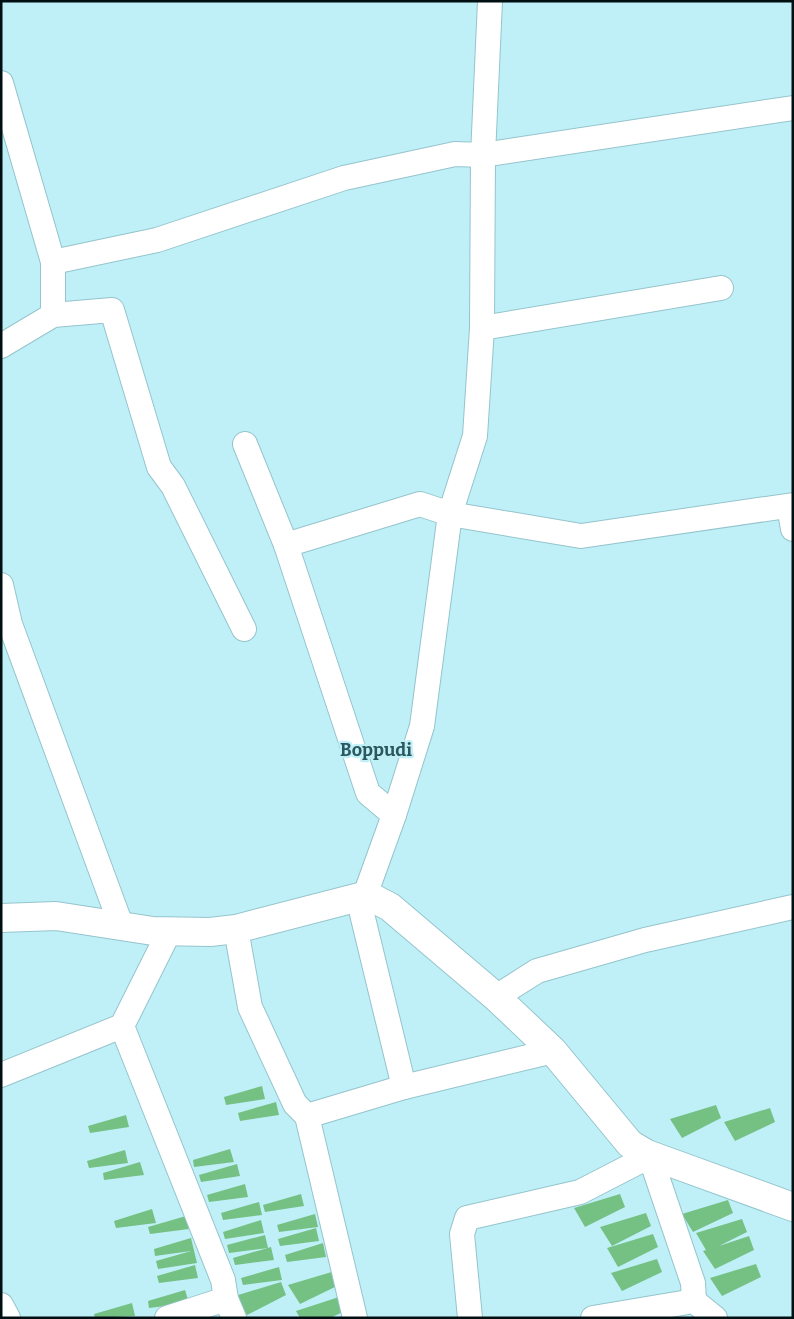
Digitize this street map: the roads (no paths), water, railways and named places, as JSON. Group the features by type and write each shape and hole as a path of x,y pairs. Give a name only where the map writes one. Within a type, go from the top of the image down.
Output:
{"main road":[{"path":"1,918 56,916 169,932 201,932 236,929 368,894 390,907 496,997 553,1051 621,1136 638,1151 793,1207"}],"street":[{"path":"404,1087 362,914 368,894 368,887 394,815 422,726 450,514 474,436 482,328 482,155 490,1"},
{"path":"1,83 54,262 53,315"},
{"path":"54,262 157,240 344,178 455,154 482,155 793,108"},
{"path":"482,328 720,288"},
{"path":"1,346 53,315 112,310 160,467 174,486 244,629"},
{"path":"245,444 286,545 368,793 394,815"},
{"path":"286,545 420,504 450,514 581,536 791,506 793,529"},
{"path":"1,585 10,624 122,925"},
{"path":"496,997 537,971 645,940 793,907"},
{"path":"236,929 250,1007 295,1104 307,1116 355,1318"},
{"path":"1,1075 122,1026 169,932"},
{"path":"122,1026 223,1280 230,1308 167,1318"},
{"path":"307,1116 404,1087 553,1051"},
{"path":"470,1318 462,1234 467,1218 580,1192 650,1156 693,1283 694,1301 715,1318"},
{"path":"593,1318 694,1301"},
{"path":"1,1305 8,1318"}],"district":[{"name":"Boppudi","path":"376,750"}]}
